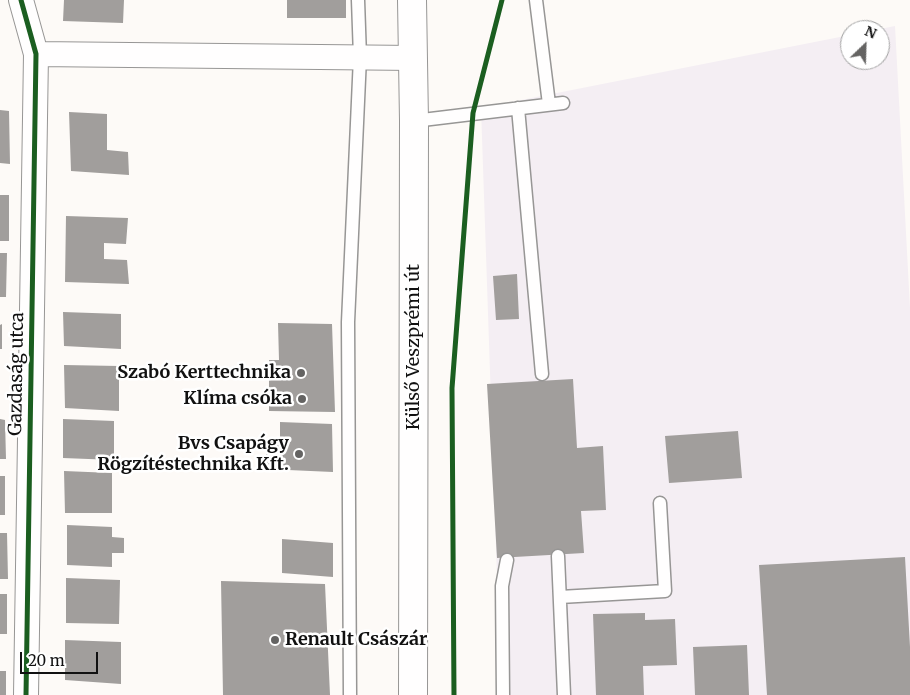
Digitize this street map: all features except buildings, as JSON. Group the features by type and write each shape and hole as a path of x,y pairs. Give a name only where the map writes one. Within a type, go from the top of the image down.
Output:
{"street":[{"name":"Gazdaság utca","path":"21,0 36,54 26,695"},
{"name":"Külső Veszprémi út","path":"412,0 414,58 413,695"},
{"path":"36,54 414,58"}],"lane":[{"path":"350,695 348,322 360,57 358,0"},
{"path":"536,0 548,104"},
{"path":"414,121 563,103"},
{"path":"518,108 542,374"},
{"path":"560,597 666,591 660,503"},
{"path":"558,556 564,695"},
{"path":"503,695 502,586 507,560"}],"shaded area":[{"path":"895,26 910,308 910,695 501,695 481,108 840,37 840,70 890,70 890,27"}],"cycle path":[{"path":"21,0 36,54 26,695"},
{"path":"454,695 452,388 473,113 502,0"}],"place":[{"name":"Szabó Kerttechnika","path":"301,373"},
{"name":"Klíma csóka","path":"302,399"},
{"name":"Bvs Csapágy Rögzítéstechnika Kft.","path":"299,454"},
{"name":"Renault Császár","path":"275,640"}]}
